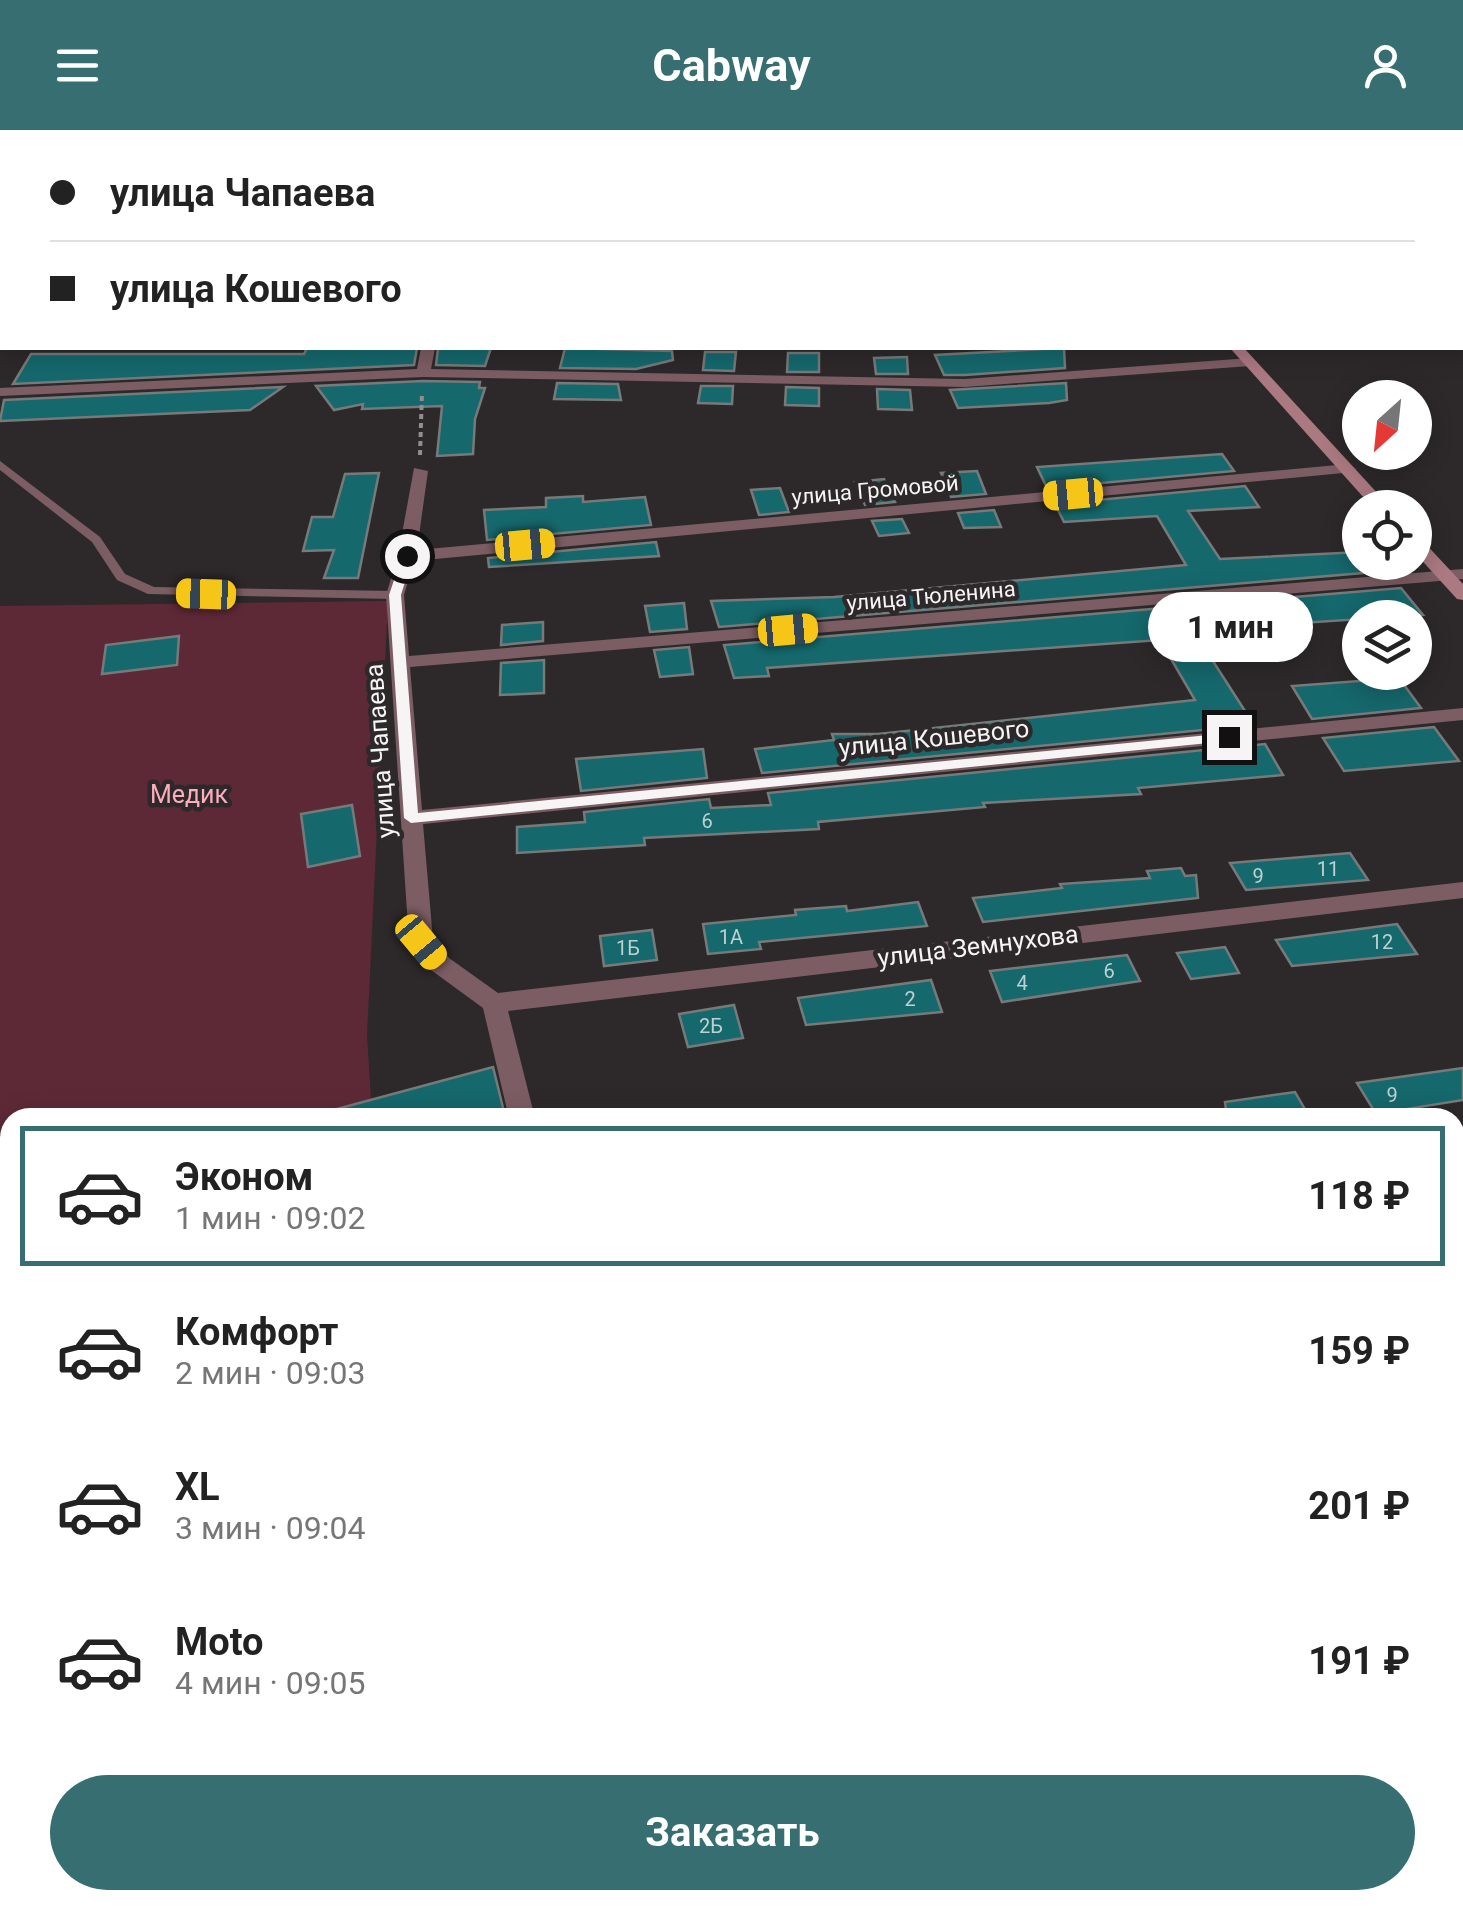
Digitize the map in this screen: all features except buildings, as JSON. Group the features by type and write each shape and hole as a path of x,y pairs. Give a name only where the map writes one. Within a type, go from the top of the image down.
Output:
{"main road":[{"path":"1239,350 1342,462"},
{"path":"1349,470 1367,490"},
{"path":"1432,557 1454,575 1463,595"}],"street":[{"path":"422,374 428,350"},
{"path":"0,392 422,374 965,384 1250,362"},
{"name":"улица Громовой","path":"407,556 1342,470"},
{"name":"улица Чапаева","path":"420,471 407,556 395,595 421,942 440,964 494,1003"},
{"name":"улица Тюленина","path":"402,662 1454,575"},
{"name":"улица Кошевого","path":"411,818 1463,714"},
{"name":"улица Земнухова","path":"494,1003 1463,890"},
{"path":"494,1003 520,1108"}],"lane":[{"path":"0,464 96,540 121,577 152,591 395,595"}],"path":[{"path":"420,471 422,374"}],"green space":[{"name":"Медик","path":"388,601 367,1035 371,1108 0,1108 0,606"}],"route":[{"path":"407,556 395,595 411,818 1229,737"}]}
